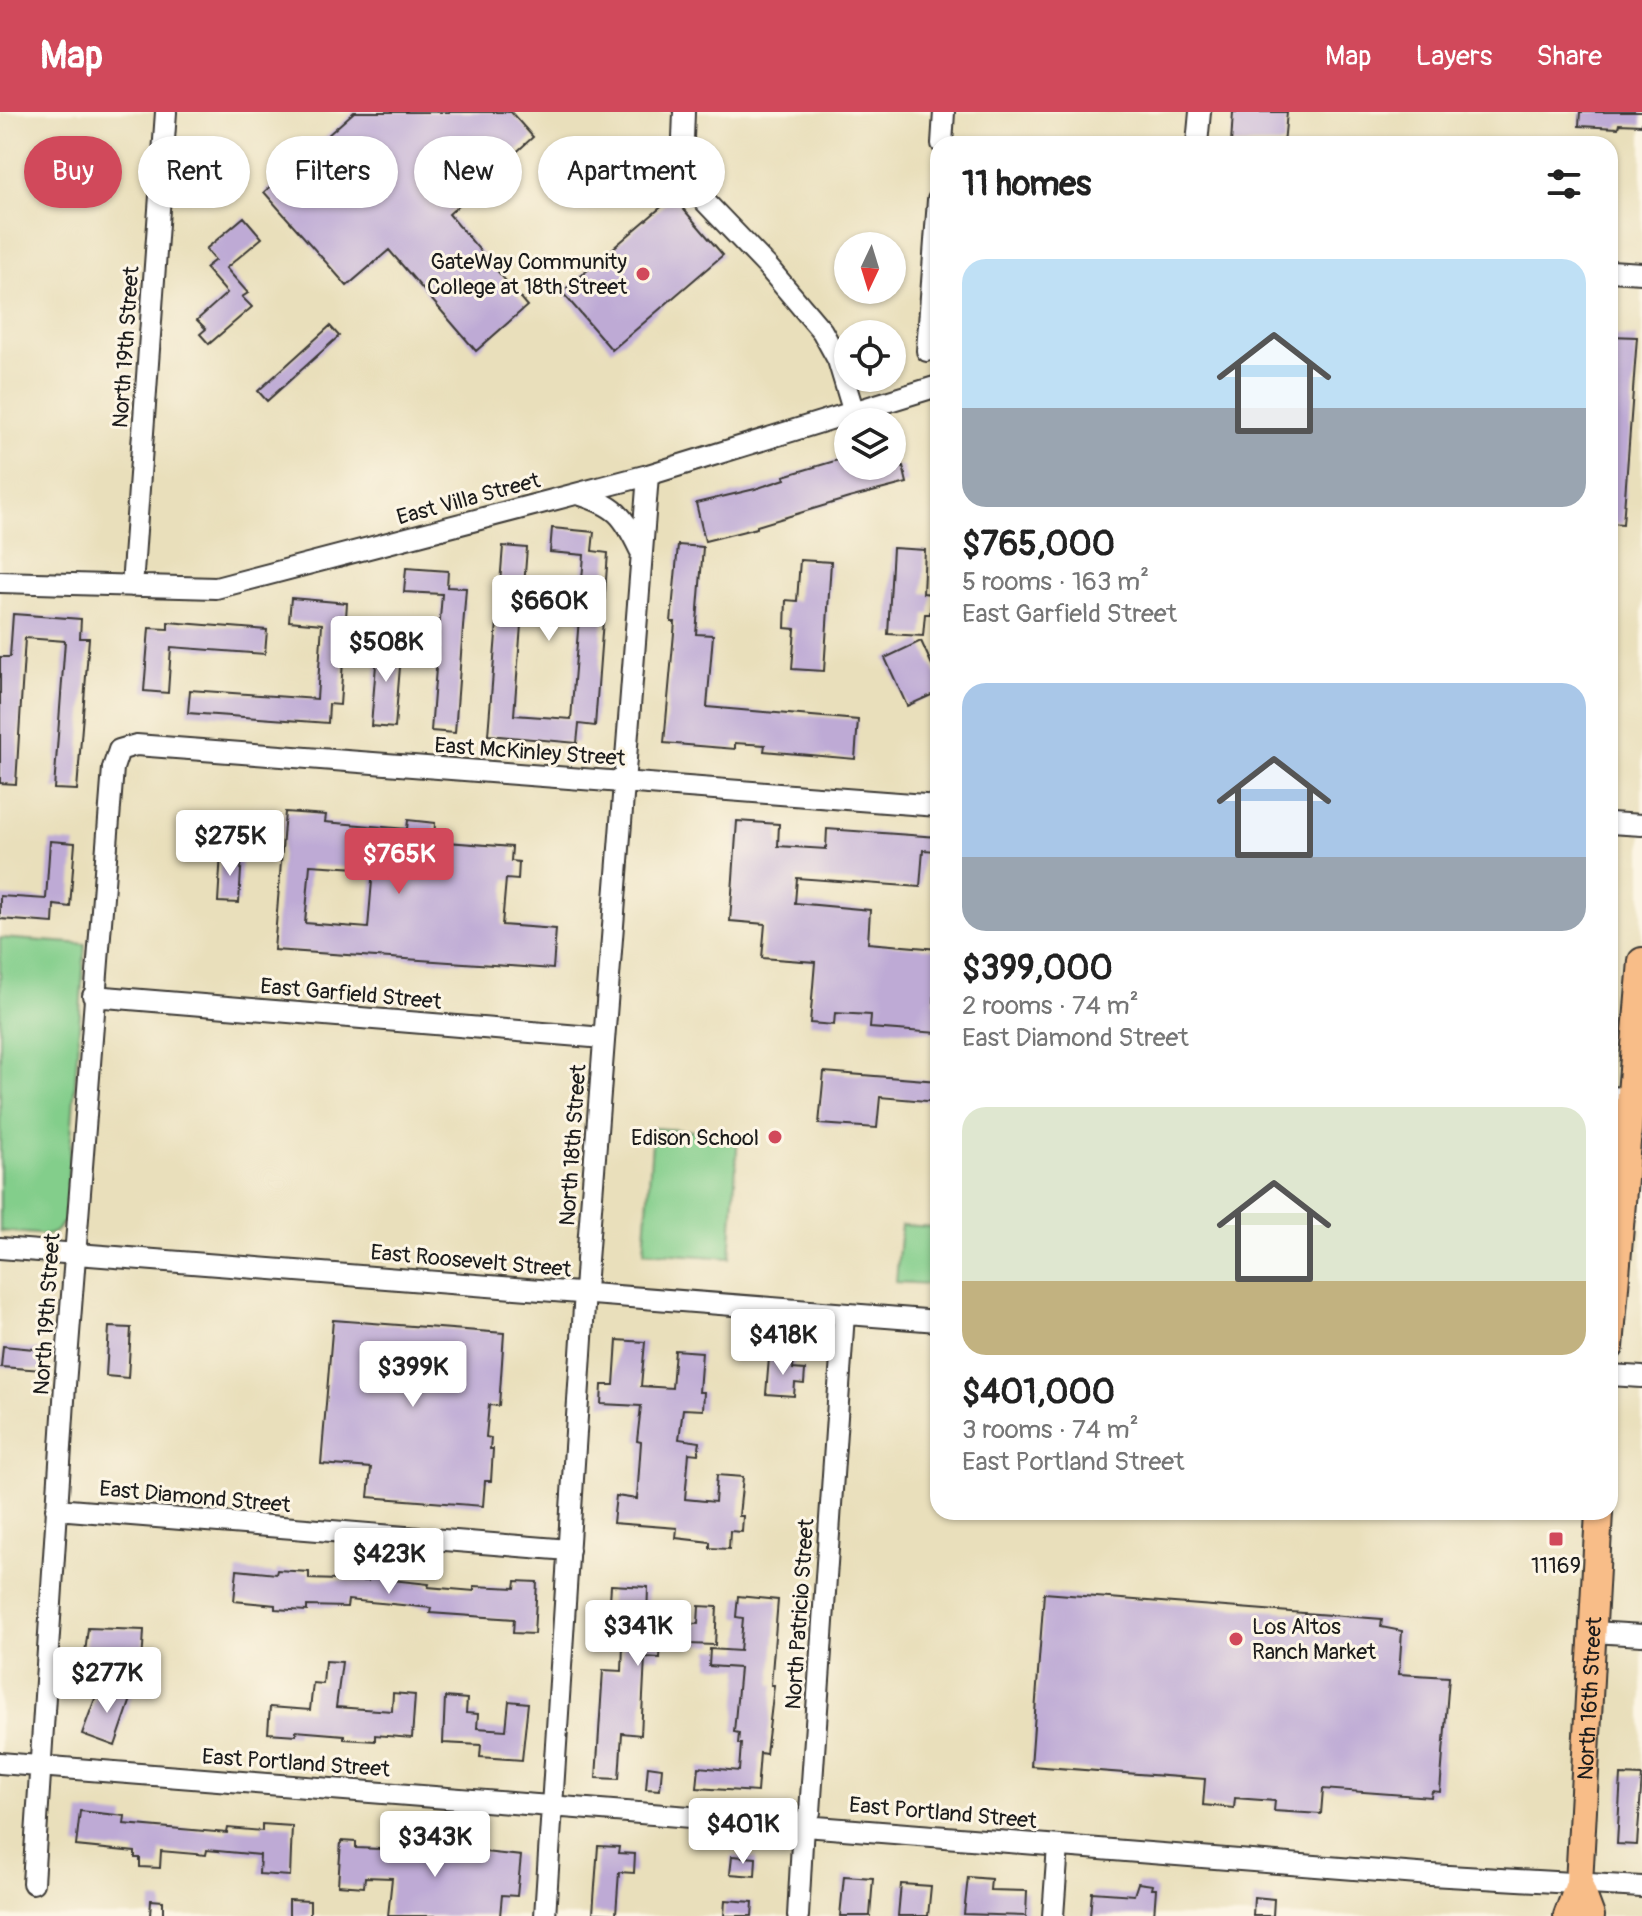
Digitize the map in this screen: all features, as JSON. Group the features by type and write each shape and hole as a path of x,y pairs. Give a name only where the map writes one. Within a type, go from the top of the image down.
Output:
{"main road":[{"path":"1618,1236 1642,961"},
{"name":"North 16th Street","path":"1567,1916 1579,1884 1599,1520"},
{"name":"North 16th Street","path":"1579,1884 1591,1916"}],"street":[{"name":"North 19th Street","path":"132,586 166,112"},
{"path":"684,112 682,165 692,188 767,266 822,331 838,360 852,408"},
{"path":"942,136 944,112"},
{"path":"1198,136 1200,112"},
{"path":"1618,272 1642,273"},
{"path":"927,351 930,310"},
{"name":"East Villa Street","path":"870,408 930,389"},
{"name":"East Villa Street","path":"0,582 216,588 648,475 834,419"},
{"name":"North 18th Street","path":"545,1916 584,1293 648,475"},
{"path":"578,494 604,502 622,518 641,553"},
{"name":"East McKinley Street","path":"119,750 136,745 930,805"},
{"name":"North 19th Street","path":"33,1883 93,996 113,768 119,750"},
{"path":"1618,824 1642,825"},
{"name":"East Garfield Street","path":"93,996 604,1038"},
{"name":"East Roosevelt Street","path":"0,1248 930,1320"},
{"name":"North Patricio Street","path":"798,1916 803,1825 810,1812 844,1314"},
{"path":"1618,1376 1642,1377"},
{"name":"East Diamond Street","path":"56,1509 569,1550"},
{"path":"1593,1632 1642,1635"},
{"name":"East Portland Street","path":"0,1763 1058,1846 1642,1887"},
{"path":"1053,1916 1058,1846"}],"green space":[{"path":"0,938 85,944 65,1221 48,1235 0,1231"},
{"path":"653,1128 738,1134 730,1258 644,1252"},
{"path":"901,1225 930,1227 929,1284 896,1282"}],"building":[{"path":"354,112 511,112 533,137 522,147 522,136 414,136 414,208 456,208 449,214 527,306 476,351 389,250 347,286 278,208 398,208 398,136 327,136"},
{"path":"1233,112 1287,112 1285,136 1232,136"},
{"path":"1580,112 1642,112 1642,125 1619,124 1618,128 1579,126"},
{"name":"GateWay Community College at 18th Street","path":"660,208 682,208 723,255 612,350 562,292"},
{"path":"244,217 262,238 226,268 248,293 242,297 252,307 209,344 200,334 206,329 197,320 227,293 205,268 215,260 206,249"},
{"path":"330,326 339,336 267,401 258,391"},
{"path":"1618,336 1637,337 1623,524 1618,524"},
{"path":"834,461 834,480 906,479 907,483 705,541 696,503 755,489 785,479 784,476"},
{"path":"552,528 594,532 592,551 608,553 595,726 579,724 577,743 488,735 503,546 527,548 514,715 571,719 584,555 550,552"},
{"path":"678,545 703,547 696,634 713,635 707,707 858,720 855,759 764,751 765,745 735,743 735,749 664,743 675,622 671,622"},
{"path":"893,548 925,550 923,593 930,594 930,614 925,614 923,636 888,634"},
{"path":"800,560 831,562 824,671 792,669 795,629 785,628 786,600 797,601"},
{"path":"406,568 448,571 447,587 466,588 455,733 431,731 442,594 404,592"},
{"path":"291,598 347,603 340,705 329,704 328,723 188,713 190,690 317,699 322,624 289,621"},
{"path":"13,614 81,619 80,638 89,638 77,790 54,789 65,641 25,638 16,784 0,783 0,657 10,657"},
{"path":"168,622 267,630 265,654 171,647 168,693 144,691 149,628 168,629"},
{"path":"378,640 402,642 395,728 371,726"},
{"path":"921,641 930,661 930,696 907,706 885,658"},
{"path":"285,812 326,815 325,822 407,829 408,820 435,823 434,841 512,847 511,861 519,862 518,880 506,879 502,925 556,929 553,969 274,950","holes":["310,865 373,869 368,928 305,923"]},
{"path":"737,821 779,824 778,846 826,849 827,829 930,836 930,850 923,850 920,887 797,878 795,903 870,910 868,943 930,948 930,1032 870,1028 871,1015 835,1013 834,1025 810,1023 815,962 762,958 765,924 730,921"},
{"path":"50,841 75,843 70,907 54,905 53,923 0,919 0,896 46,899"},
{"path":"221,852 242,854 239,903 218,902"},
{"path":"824,1072 930,1080 930,1101 880,1097 877,1128 819,1124"},
{"path":"333,1320 504,1333 499,1406 489,1405 486,1437 491,1438 490,1449 493,1449 491,1481 485,1481 483,1506 368,1497 371,1468 321,1464"},
{"path":"109,1327 131,1328 128,1378 106,1376"},
{"path":"617,1340 645,1342 641,1386 672,1388 675,1350 702,1352 699,1392 704,1392 703,1410 683,1409 679,1439 700,1442 698,1454 689,1453 685,1499 715,1502 717,1475 743,1477 739,1516 743,1516 742,1532 730,1531 729,1549 710,1548 710,1542 676,1538 677,1528 613,1523 616,1496 637,1499 641,1442 637,1441 641,1406 601,1404 602,1385 614,1385"},
{"path":"3,1346 44,1350 43,1370 1,1367"},
{"path":"769,1358 794,1360 793,1369 805,1370 804,1384 795,1383 794,1396 766,1394"},
{"path":"237,1570 276,1574 277,1570 309,1572 309,1579 368,1581 368,1574 383,1575 382,1579 474,1591 474,1586 515,1588 516,1581 537,1582 534,1634 513,1633 514,1619 430,1613 431,1608 348,1600 347,1607 307,1606 307,1611 234,1601"},
{"path":"611,1585 648,1587 647,1621 698,1624 699,1606 717,1607 715,1645 661,1643 660,1658 645,1657 641,1735 622,1733 619,1779 596,1778 603,1670 622,1671 624,1618 609,1617"},
{"path":"1044,1593 1382,1619 1381,1627 1402,1631 1399,1674 1449,1677 1440,1792 1432,1791 1431,1797 1323,1789 1321,1814 1274,1811 1275,1801 1235,1798 1234,1808 1203,1805 1205,1779 1031,1766"},
{"path":"738,1596 778,1600 772,1704 766,1754 760,1753 757,1792 697,1788 699,1767 739,1771 741,1744 738,1744 739,1733 734,1732 740,1668 709,1666 710,1649 740,1651 743,1618 736,1617"},
{"path":"88,1628 144,1630 142,1665 84,1662"},
{"path":"325,1661 342,1662 336,1707 392,1711 393,1693 415,1695 412,1738 375,1735 375,1741 296,1731 296,1735 268,1733 270,1707 310,1710 313,1683 323,1684"},
{"path":"131,1672 148,1674 147,1692 129,1690"},
{"path":"100,1685 132,1696 115,1746 82,1734"},
{"path":"445,1697 467,1699 466,1713 478,1714 477,1728 506,1730 509,1701 528,1703 522,1760 480,1757 481,1745 443,1743"},
{"path":"648,1766 662,1768 660,1790 646,1789"},
{"path":"1621,1775 1642,1776 1637,1845 1617,1844"},
{"path":"80,1811 125,1816 124,1824 227,1833 228,1828 262,1831 262,1824 292,1826 290,1876 259,1874 260,1855 207,1850 206,1855 161,1851 160,1868 140,1867 140,1858 135,1858 135,1852 76,1846"},
{"path":"341,1841 356,1842 356,1848 457,1852 457,1849 521,1856 517,1896 502,1895 500,1916 388,1916 392,1878 365,1877 364,1887 338,1885"},
{"path":"598,1846 619,1847 618,1853 635,1854 634,1873 619,1872 616,1914 593,1913"},
{"path":"732,1856 756,1858 755,1876 730,1874"},
{"path":"844,1876 873,1878 870,1916 840,1916"},
{"path":"968,1877 991,1879 990,1890 1027,1891 1026,1916 964,1914"},
{"path":"1138,1883 1153,1885 1152,1889 1156,1889 1154,1916 1090,1916 1092,1892 1134,1895"},
{"path":"901,1884 931,1886 928,1916 898,1916"},
{"path":"1254,1897 1274,1899 1273,1916 1253,1916"},
{"path":"151,1900 163,1901 163,1916 150,1916"},
{"path":"289,1900 310,1901 310,1916 289,1916"},
{"path":"725,1900 753,1902 752,1916 724,1916"}],"place":[{"name":"GateWay Community College at 18th Street","path":"643,274"},
{"name":"Edison School","path":"775,1137"},
{"name":"11169","path":"1556,1539"},
{"name":"Los Altos Ranch Market","path":"1236,1639"}]}
